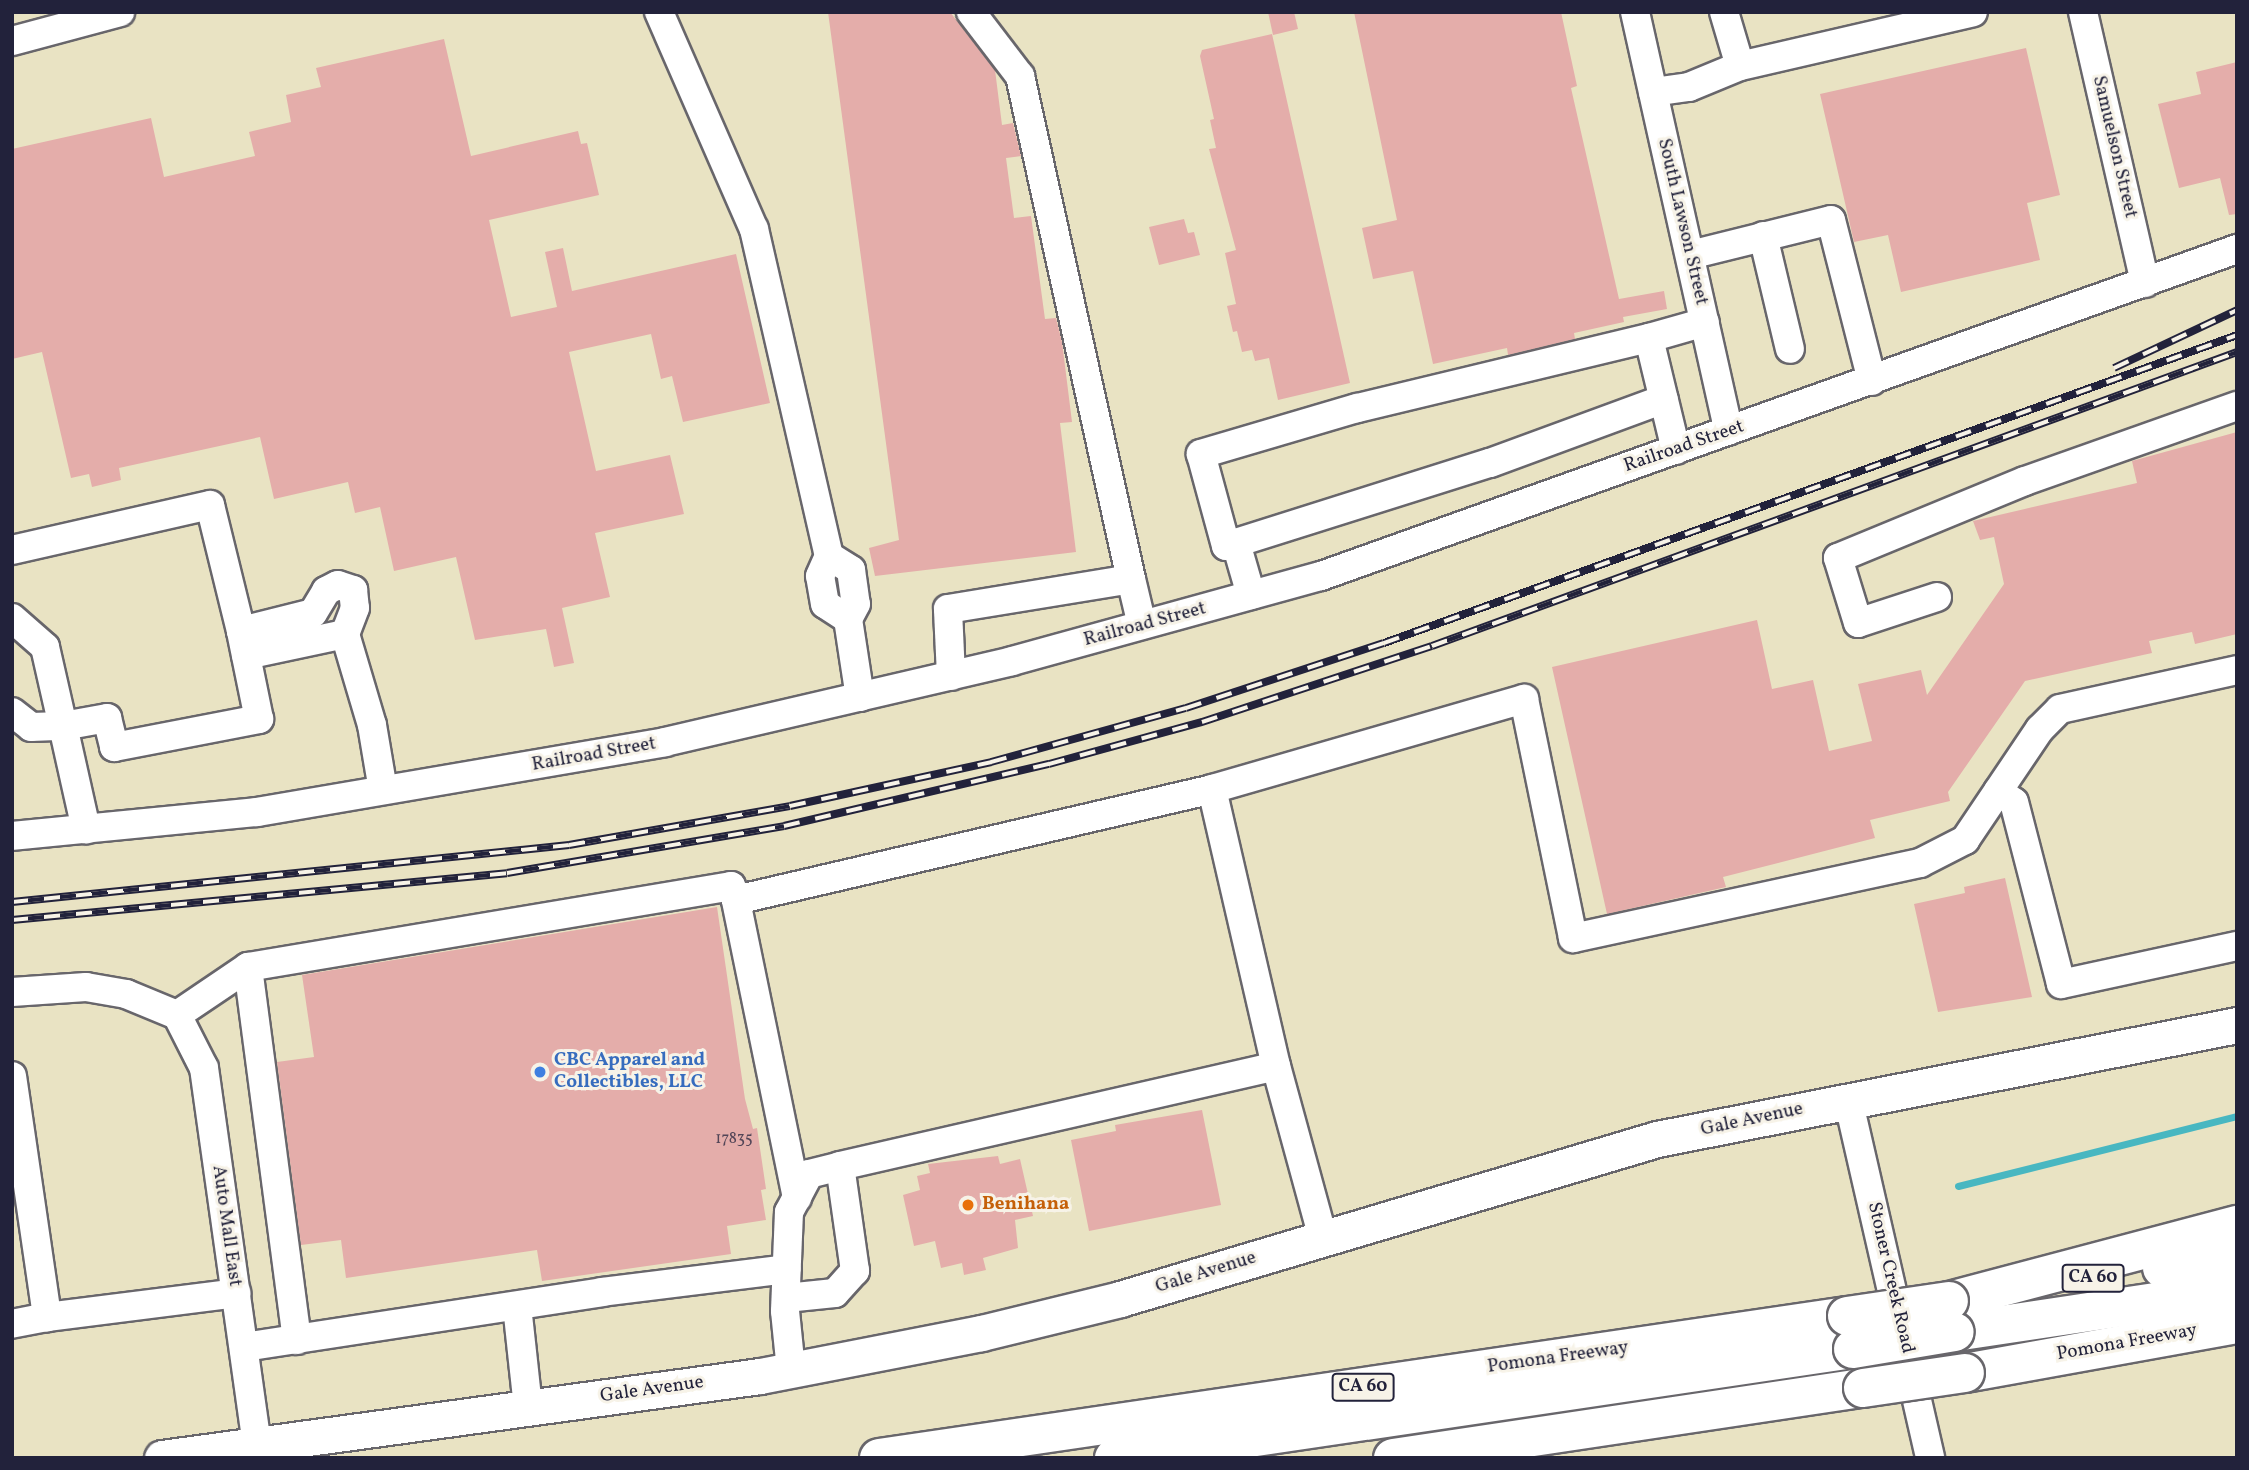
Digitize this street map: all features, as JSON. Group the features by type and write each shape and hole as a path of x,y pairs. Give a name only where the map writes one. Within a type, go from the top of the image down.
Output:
{"highway":[{"path":"1957,1339 2237,1225"},
{"name":"Pomona Freeway","path":"1394,1458 1855,1355 1957,1339 2237,1256"},
{"path":"1957,1339 2237,1290"},
{"path":"1957,1339 2237,1308"},
{"name":"Pomona Freeway","path":"879,1458 1855,1355 1957,1339 2237,1324"},
{"path":"1114,1458 1855,1355"},
{"path":"1228,1458 1855,1355"}],"main road":[{"name":"Gale Avenue","path":"162,1458 791,1370 1094,1305 1657,1139 1848,1099 2237,1025"}],"street":[{"path":"12,41 120,12"},
{"path":"659,12 754,229 829,556 851,570 856,604 848,619 860,697"},
{"path":"971,12 1020,76 1142,625"},
{"name":"South Lawson Street","path":"1635,12 1729,431"},
{"path":"1724,12 1740,66"},
{"path":"1653,92 1689,87 1740,66 1973,12"},
{"name":"Samuelson Street","path":"2083,12 2145,283"},
{"path":"1690,255 1831,220 1872,380"},
{"path":"1763,236 1790,349"},
{"name":"Railroad Street","path":"12,836 257,812 665,742 951,676 1321,576 2237,249"},
{"path":"1664,399 1490,463 1226,546 1201,454 1357,408 1705,322"},
{"path":"1649,338 1676,450"},
{"path":"1937,597 1858,623 1838,558 2025,481 2237,406"},
{"path":"12,550 210,505 259,719 114,747 107,719 63,726 31,727 12,712"},
{"path":"1236,543 1251,595"},
{"path":"951,676 948,609 1131,579"},
{"path":"243,643 313,613 326,591 338,585 353,590 355,608 345,634 372,724 383,790"},
{"path":"12,618 45,647 86,829"},
{"path":"243,643 345,634"},
{"path":"737,900 1212,789 1524,699 1573,939 1920,863 1965,840 2040,729 2060,709 2237,670"},
{"path":"1212,789 1276,1066 1323,1238"},
{"path":"1998,792 2014,802 2061,984 2237,946"},
{"path":"12,992 86,988 126,994 177,1015 248,967 731,886 737,900 797,1198"},
{"path":"248,967 298,1340"},
{"name":"Auto Mall East","path":"177,1015 204,1069 257,1443"},
{"path":"791,1370 786,1298 789,1212 809,1174 1276,1066"},
{"path":"12,1076 47,1317"},
{"name":"Stoner Creek Road","path":"1848,1099 1930,1458"},
{"path":"786,1298 835,1293 855,1271 840,1167"},
{"path":"244,1347 787,1269"},
{"path":"12,1324 47,1317 236,1293"},
{"path":"517,1306 528,1407"}],"building":[{"path":"828,12 950,12 995,70 1002,125 1013,123 1021,156 1006,158 1014,218 1031,216 1045,319 1056,318 1062,342 1072,422 1060,423 1076,552 875,576 869,548 899,540"},
{"path":"1268,12 1294,12 1298,29 1273,35"},
{"path":"1354,12 1561,12 1577,86 1571,88 1619,299 1664,291 1667,309 1623,317 1624,322 1574,333 1575,339 1508,355 1507,348 1433,364 1413,271 1373,279 1362,228 1397,220"},
{"path":"1272,34 1350,383 1278,400 1269,358 1255,361 1252,350 1242,352 1237,331 1233,332 1227,306 1236,304 1225,253 1236,250 1209,149 1216,148 1210,120 1214,119 1200,56 1202,50"},
{"path":"444,39 471,156 578,131 581,144 587,143 599,195 489,220 511,317 557,307 545,252 563,248 572,291 736,254 770,403 683,422 672,376 661,379 651,334 569,352 596,471 670,455 684,514 595,533 610,597 562,608 574,663 554,667 546,629 475,640 456,557 394,571 380,507 355,513 348,482 274,499 260,437 119,468 121,480 92,487 89,474 71,478 42,352 12,359 12,149 151,118 164,177 255,156 249,132 291,122 286,95 321,87 316,68"},
{"path":"2026,48 2060,195 2027,203 2040,260 1901,292 1888,235 1854,242 1820,94"},
{"path":"2237,62 2237,214 2229,215 2220,178 2179,188 2158,104 2201,94 2196,72"},
{"path":"1184,219 1188,233 1194,232 1200,255 1159,265 1149,227"},
{"path":"2237,432 2237,634 2195,644 2192,632 2149,641 2152,653 2025,681 1948,792 1950,801 1870,820 1875,838 1723,877 1726,887 1607,914 1552,667 1757,620 1772,689 1813,680 1829,751 1872,741 1858,684 1921,670 1927,695 2004,584 1994,537 1980,540 1973,521 2137,483 2132,461"},
{"path":"2005,878 2032,997 1938,1012 1914,904 1965,893 1964,887"},
{"path":"717,907 745,1099 753,1129 757,1128 766,1189 761,1190 766,1220 727,1226 731,1254 542,1281 537,1250 346,1278 341,1240 301,1245 277,1062 314,1057 302,975"},
{"path":"1202,1110 1221,1205 1089,1231 1071,1140 1116,1131 1115,1125"},
{"name":"Benihana","path":"998,1156 1000,1164 1020,1159 1033,1216 1015,1220 1018,1248 983,1258 986,1270 964,1275 962,1263 941,1268 935,1241 914,1246 903,1195 920,1190 917,1176 930,1173 928,1164"}],"waterway":[{"path":"1958,1186 2237,1116"}],"railway":[{"path":"2114,368 2237,310"},
{"path":"12,902 569,845 790,806 991,762 1186,708 1384,643 2237,335"},
{"path":"12,920 507,873 784,826 1049,764 1202,722 1432,646 2237,352"}],"place":[{"name":"CBC Apparel and Collectibles, LLC","path":"540,1072"},
{"name":"Benihana","path":"968,1205"}]}
